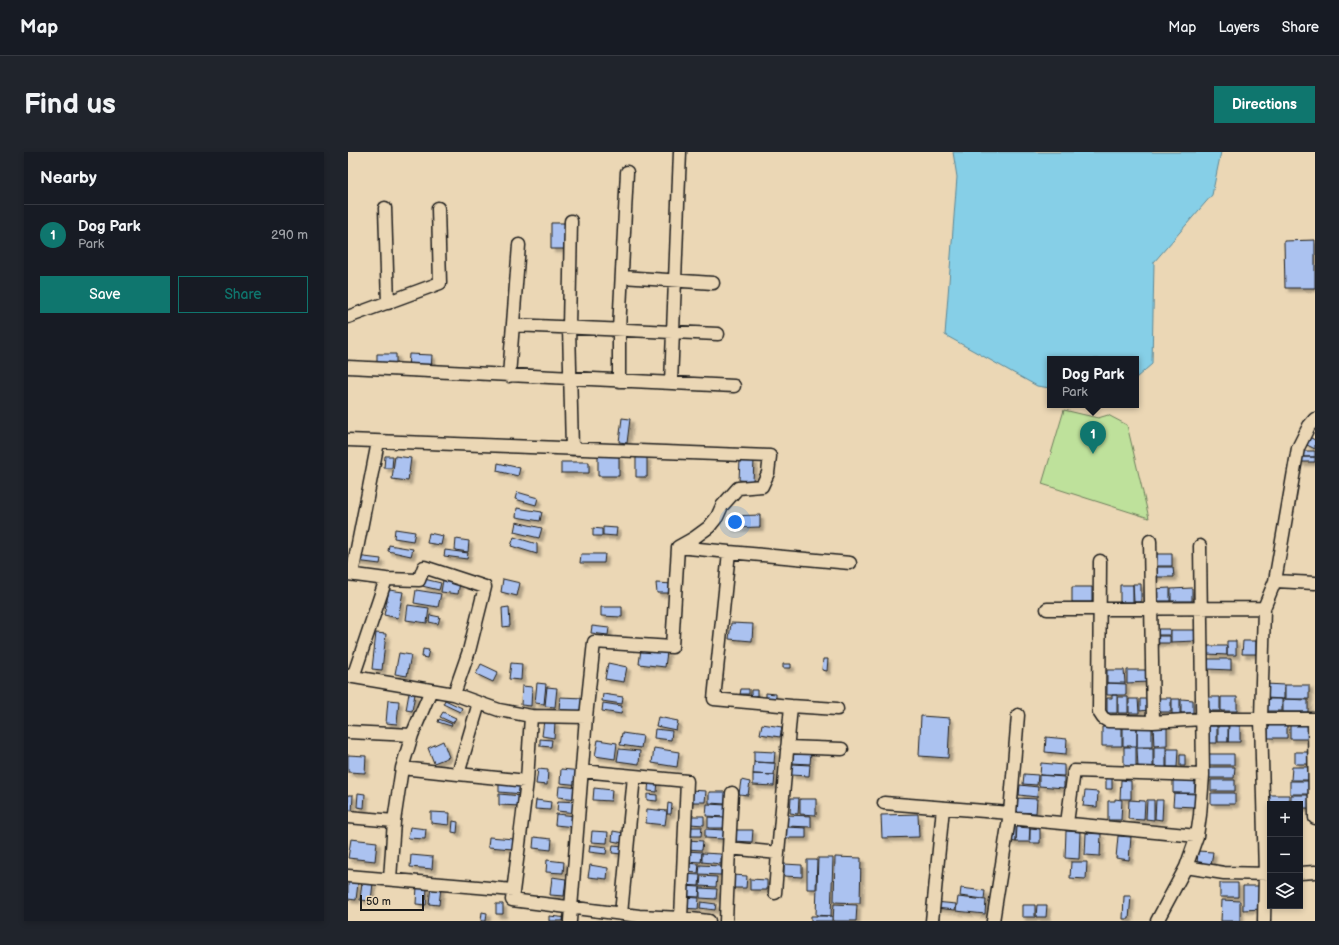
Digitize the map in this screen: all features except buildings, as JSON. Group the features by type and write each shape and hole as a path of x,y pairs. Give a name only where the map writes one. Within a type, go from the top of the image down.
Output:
{"street":[{"path":"671,383 680,152"},
{"path":"619,381 619,330 627,172"},
{"path":"385,208 388,302"},
{"path":"348,317 440,283 438,208"},
{"path":"571,221 569,328 572,449"},
{"path":"509,376 519,245"},
{"path":"622,277 713,283"},
{"path":"513,326 718,334"},
{"path":"348,367 734,386"},
{"path":"1268,873 1261,719 1264,608 1275,581 1298,448 1309,426 1315,419"},
{"path":"348,440 770,456 768,473 762,486 738,488 722,506 717,517 709,527 678,547"},
{"path":"378,442 350,574 386,579 419,580 424,567 485,587 469,652 454,694"},
{"path":"1150,541 1153,722"},
{"path":"1157,921 1186,867 1197,836 1200,815 1203,775 1200,546"},
{"path":"678,547 850,563"},
{"path":"570,921 586,717 594,642 672,647 678,547"},
{"path":"729,552 714,699 837,709"},
{"path":"1100,561 1099,712 1102,718 1108,721 1153,722 1202,719 1315,719 1315,818"},
{"path":"386,579 350,677 454,694 499,710 531,716 586,717"},
{"path":"1275,581 1315,583"},
{"path":"1047,609 1264,608"},
{"path":"390,879 394,821 402,768 412,735 431,690"},
{"path":"458,774 479,703"},
{"path":"776,893 778,853 791,706"},
{"path":"993,921 1009,815 1018,715"},
{"path":"531,716 526,781 512,900 571,909 681,920 709,921"},
{"path":"348,732 412,735"},
{"path":"787,747 842,749"},
{"path":"402,768 526,781"},
{"path":"582,771 687,781 681,920"},
{"path":"1067,823 1074,771 1203,775"},
{"path":"621,914 634,776"},
{"path":"726,921 732,793"},
{"path":"884,803 943,808 1067,823 1197,836"},
{"path":"932,921 943,808"},
{"path":"348,817 394,821"},
{"path":"729,848 778,853"},
{"path":"1186,867 1224,873 1267,875"},
{"path":"1303,872 1315,872"},
{"path":"348,876 513,890"},
{"path":"1264,921 1267,886"}],"green space":[{"path":"1064,410 1098,418 1108,415 1127,425 1149,518 1042,484"}],"water":[{"path":"953,152 1221,152 1212,195 1154,262 1152,364 1139,375 1139,356 1047,356 1047,388 1037,386 945,335 957,177"}],"place":[{"name":"Dog Park","path":"1093,454"}]}
